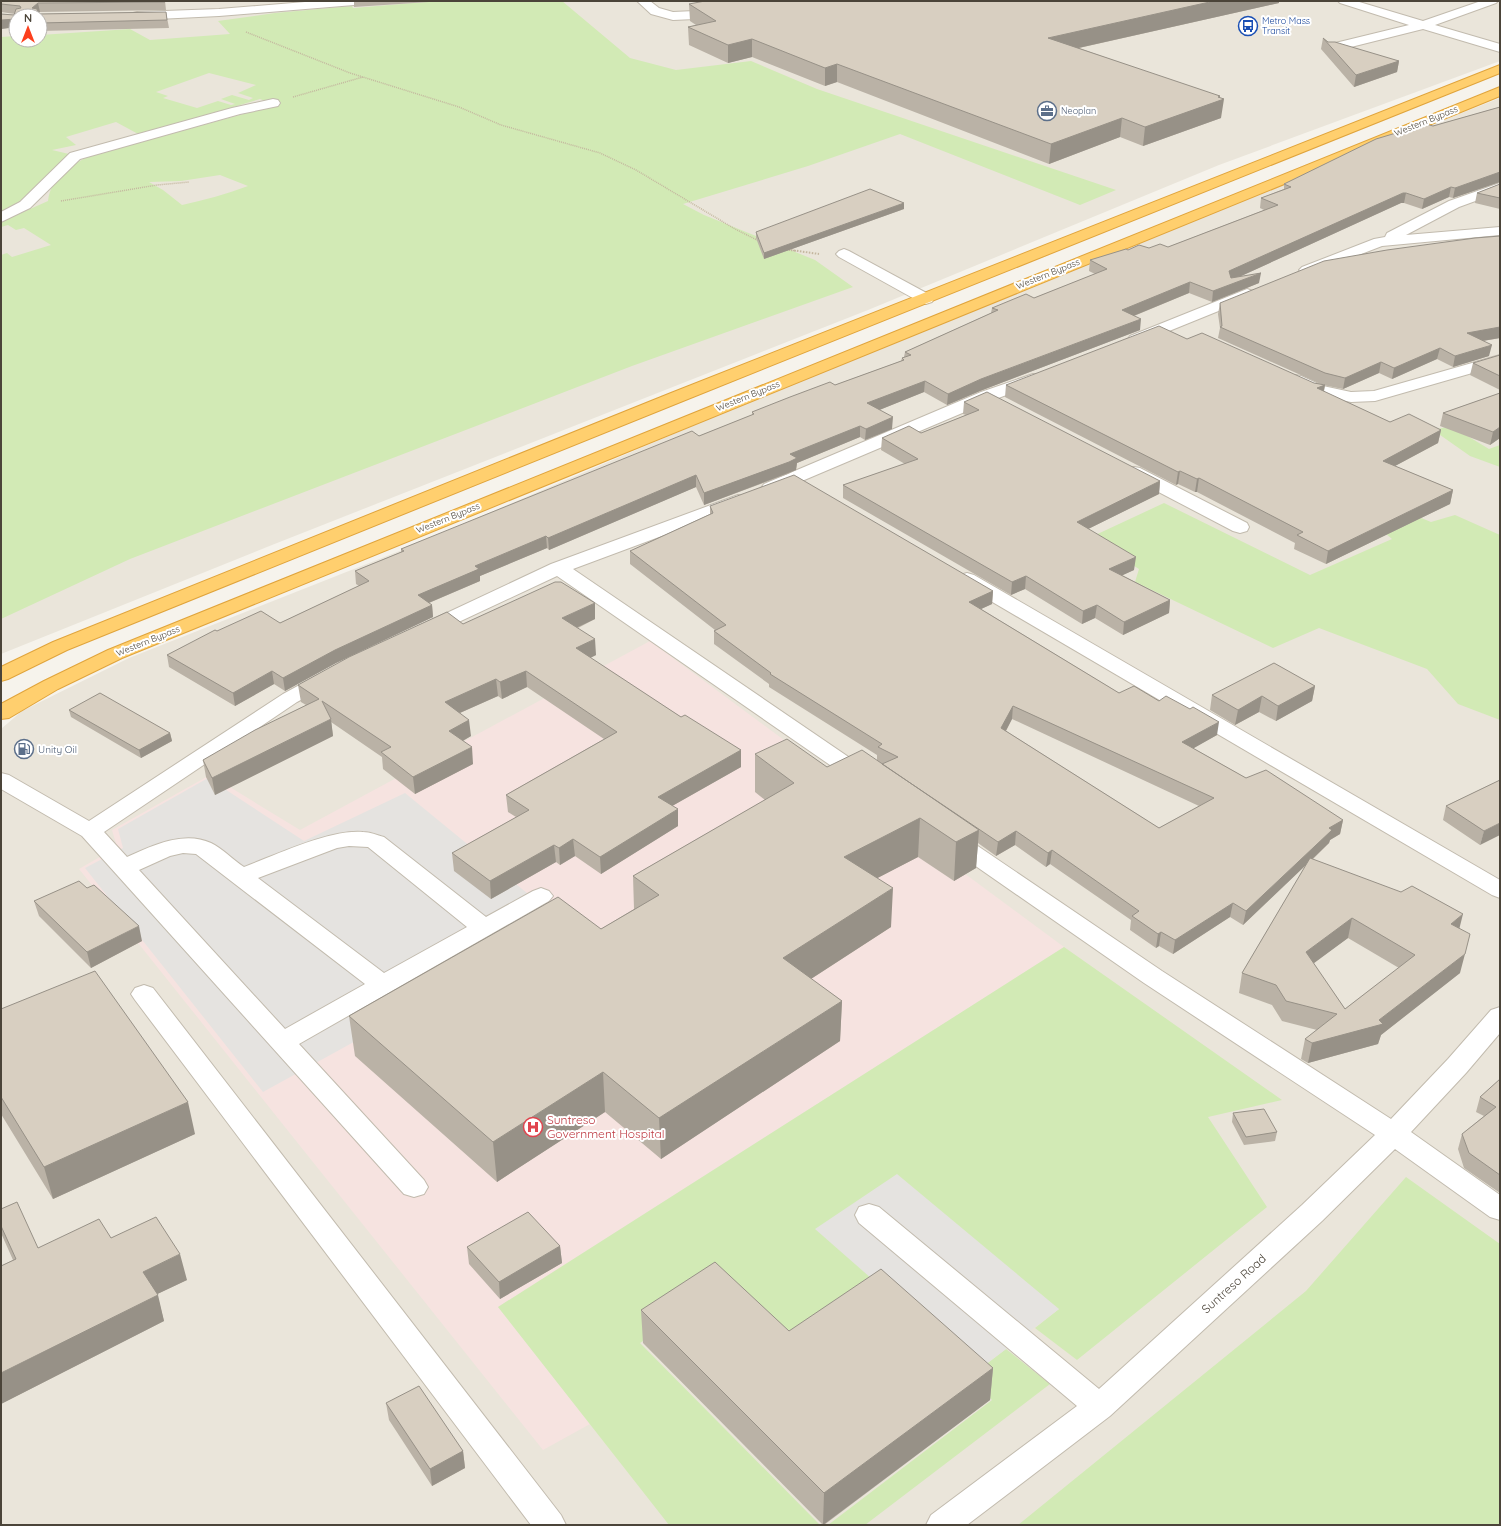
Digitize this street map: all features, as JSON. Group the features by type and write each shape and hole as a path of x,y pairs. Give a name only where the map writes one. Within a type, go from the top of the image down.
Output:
{"highway":[{"path":"1,675 60,646 670,400 1500,69"},
{"name":"Western Bypass","path":"1,713 51,685 115,654 1500,90"}],"street":[{"path":"124,16 248,11 354,1"},
{"path":"644,1 655,11 673,16 695,15 774,1"},
{"path":"1344,1 1500,48"},
{"path":"1331,48 1422,25 1492,1"},
{"path":"1,218 24,205 75,156 237,111 273,103"},
{"path":"1288,278 1379,242 1466,211 1500,187"},
{"path":"1466,211 1498,231"},
{"path":"1379,242 1498,231"},
{"path":"844,254 926,299"},
{"path":"1120,345 1266,287"},
{"path":"1172,325 1194,335"},
{"path":"1281,374 1318,390 1351,397 1375,396 1500,360"},
{"path":"409,638 558,568 795,479 987,396 1046,374"},
{"path":"987,396 1008,407"},
{"path":"1120,465 1240,526"},
{"path":"795,479 816,491"},
{"path":"947,567 1500,890"},
{"path":"558,568 884,792"},
{"path":"90,831 290,698 338,672"},
{"path":"1,780 90,831 414,1187"},
{"path":"936,828 1153,977 1392,1134 1500,1209"},
{"path":"240,877 332,842 349,839 364,839 376,842 484,928"},
{"path":"123,868 177,846 188,845 203,848 383,985"},
{"path":"282,1042 541,896"},
{"path":"144,994 550,1525"},
{"name":"Suntreso Road","path":"942,1525 1099,1407 1312,1214 1457,1066 1500,1016"},
{"path":"869,1215 1099,1407"}],"path":[{"path":"243,31 363,77 459,107 501,125 600,153 636,170 734,229 760,241"},
{"path":"273,103 363,77"},
{"path":"24,205 107,195 165,183 189,182"},
{"path":"787,250 817,254 844,254"}],"shaded area":[{"path":"1,1 1500,1 1500,61 1219,165 868,310 272,545 1,654"},
{"path":"1500,98 1500,1525 1,1525 1,729 22,711 129,658 402,550 739,406 1332,164"},
{"name":"Suntreso Government Hospital","path":"650,641 1064,947 498,1307 590,1424 543,1450 79,869 117,847 112,830 210,775 300,830"},
{"path":"208,778 304,841 405,793 566,925 263,1092 85,868 123,848 118,829"},
{"path":"897,1174 1059,1309 977,1371 815,1229"}],"green space":[{"path":"438,1 562,1 630,58 676,70 751,61 817,89 1116,190 1080,205 900,134 808,166 683,204 704,215 815,260 853,287 632,366 130,559 1,619 1,255 7,253 12,257 51,245 24,228 16,230 8,225 1,227 1,222 48,201 53,185 57,179 75,163 90,156 276,105 260,99 140,135 116,122 66,137 76,145 52,150 69,154 32,193 1,213 1,37 8,37 8,48 48,48 48,34 130,29 150,40 230,34 218,21 275,13 352,6 353,8","holes":["209,73 256,85 238,93 253,98 249,100 232,95 221,99 235,104 231,105 218,101 197,108 163,98 168,96 156,92","220,175 248,186 215,197 182,205 163,190 149,182 181,181"]},
{"path":"1451,426 1489,449 1500,445 1500,467 1470,456 1433,430"},
{"path":"1164,503 1310,575 1392,539 1370,520 1387,504 1431,522 1455,515 1500,535 1500,720 1458,704 1427,669 1319,628 1273,648 1135,582 1139,569 1089,538"},
{"path":"1064,947 1282,1100 1208,1117 1267,1207 1077,1360 1035,1328 1059,1309 887,1292 789,1359 716,1292 640,1343 820,1525 669,1525 498,1307"},
{"path":"1406,1177 1500,1244 1500,1525 1018,1525 1306,1291"},
{"path":"1006,1349 1050,1384 865,1525 828,1525 992,1400 952,1362 977,1371"}],"building":[{"path":"1,1 165,1 38,3 32,8 21,8 20,6 1,4"},
{"path":"705,1 1214,1 1048,38 1220,96 1218,97 1224,99 1145,127 1122,118 1051,144 837,64 825,68 752,39 728,45 688,27 716,21 689,4"},
{"path":"166,12 167,20 48,23 48,14"},
{"path":"1,14 8,15 8,20 1,20"},
{"path":"1323,38 1328,42 1335,42 1399,61 1356,75"},
{"path":"1500,107 1500,172 1455,188 1451,187 1424,199 1403,193 1229,271 1231,278 1261,273 1213,291 1190,282 1122,310 1141,319 981,379 948,394 925,381 867,403 893,417 866,429 860,426 790,454 797,458 789,462 704,493 696,475 548,538 546,536 475,566 479,569 418,595 432,605 335,650 283,678 272,671 233,693 167,655 215,630 217,631 261,611 280,623 369,581 355,571 404,551 401,549 692,431 699,436 754,414 752,412 830,382 835,385 904,360 902,358 911,355 905,352 998,310 992,308 1026,294 1034,298 1107,269 1090,260 1126,249 1128,250 1139,245 1149,248 1160,244 1168,247 1278,205 1261,198 1291,187 1284,184 1376,139 1426,124 1433,126"},
{"path":"1500,184 1500,198 1477,193"},
{"path":"870,189 904,203 764,253 756,232"},
{"path":"1500,236 1500,327 1467,333 1492,345 1455,356 1440,348 1394,368 1381,362 1345,378 1325,373 1220,327 1222,326 1220,303 1324,261 1387,250"},
{"path":"1159,326 1187,339 1202,333 1314,383 1325,385 1317,388 1390,422 1409,414 1441,430 1383,461 1453,490 1328,551 1297,535 1303,532 1199,478 1197,479 1180,471 1178,472 1006,385"},
{"path":"1500,355 1500,376 1473,363"},
{"path":"987,392 1160,481 1077,522 1136,557 1109,569 1170,600 1124,622 1097,605 1083,611 1026,576 1012,582 843,485 918,459 882,438 909,426 921,433 979,410 964,402"},
{"path":"1500,393 1500,427 1493,432 1443,413"},
{"path":"794,475 993,591 969,602 1119,693 1134,686 1159,701 1166,696 1190,709 1193,707 1219,722 1182,742 1246,778 1266,770 1343,820 1329,828 1332,830 1246,911 1233,903 1175,940 1161,932 1158,934 1132,916 1139,911 1052,850 1048,853 1016,831 998,842 882,764 898,757 878,747 882,744 770,674 771,673 714,631 726,625 630,551 713,513 710,506","holes":["1013,706 1214,798 1159,828 1001,728"]},
{"path":"555,582 561,582 595,603 562,618 595,639 576,648 681,717 685,715 741,750 658,797 678,809 600,857 573,839 559,848 554,845 490,881 452,853 529,810 506,795 617,732 526,671 500,682 496,679 445,702 469,720 449,731 472,747 413,777 381,752 391,747 322,701 331,719 212,778 203,760 255,730 319,699 298,685 349,657 447,612 463,624"},
{"path":"1274,663 1315,686 1278,706 1262,696 1238,710 1212,695"},
{"path":"100,693 170,733 139,750 69,710"},
{"path":"787,739 827,767 862,750 979,830 956,842 920,818 844,857 893,888 783,958 842,1001 659,1118 603,1072 493,1142 349,1016 558,897 601,929 659,895 633,876 794,783 755,754"},
{"path":"1500,780 1500,823 1484,831 1446,806"},
{"path":"1310,858 1401,892 1412,886 1463,914 1451,924 1470,934 1465,954 1379,1020 1383,1024 1312,1043 1305,1039 1337,1014 1286,1001 1276,985 1242,973","holes":["1352,918 1415,955 1345,1009 1306,952"]},
{"path":"79,881 87,888 94,885 139,926 87,952 34,901"},
{"path":"95,971 188,1102 44,1167 1,1097 1,1009"},
{"path":"1500,1079 1500,1175 1469,1153 1462,1134 1496,1107 1480,1097"},
{"path":"1264,1109 1277,1132 1246,1137 1233,1113"},
{"path":"17,1202 38,1248 99,1219 111,1238 156,1217 180,1254 143,1272 158,1295 1,1373 1,1266 16,1259 1,1226 1,1209"},
{"path":"528,1212 560,1246 499,1282 467,1247"},
{"path":"715,1262 789,1331 881,1269 993,1368 824,1493 641,1310"},
{"path":"419,1386 463,1451 430,1469 386,1403"}],"place":[{"name":"Metro Mass Transit","path":"1248,26"},
{"name":"Neoplan","path":"1047,111"},
{"name":"Unity Oil","path":"24,749"},
{"name":"Suntreso Government Hospital","path":"533,1127"}]}
